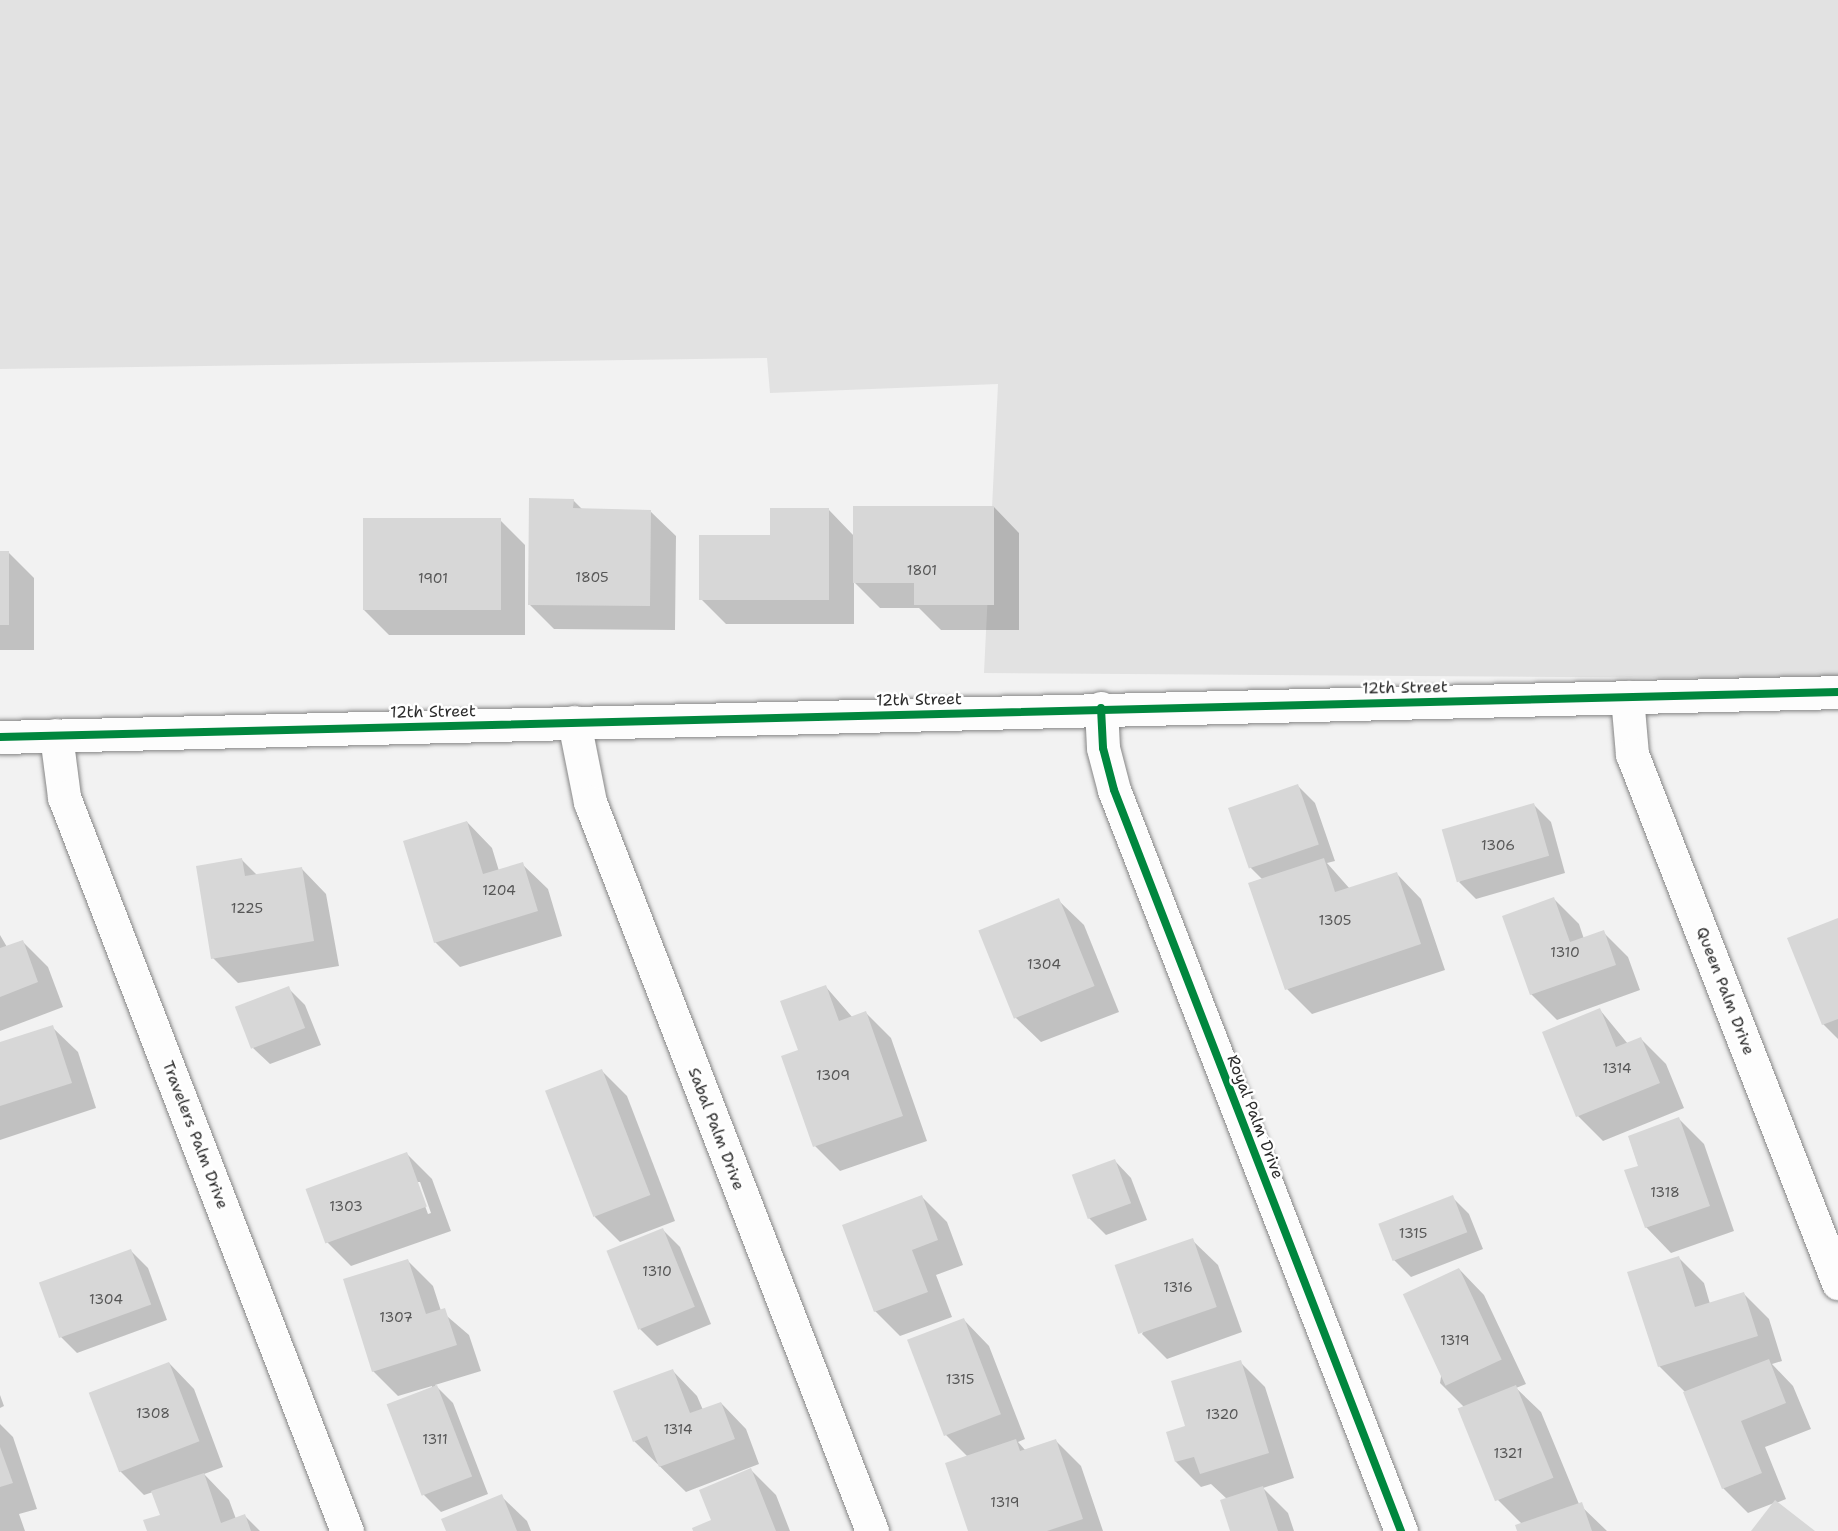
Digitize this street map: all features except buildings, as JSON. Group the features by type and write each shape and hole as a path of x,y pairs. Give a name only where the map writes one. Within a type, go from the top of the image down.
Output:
{"street":[{"name":"12th Street","path":"0,737 1101,708 1838,692"},
{"name":"Queen Palm Drive","path":"1627,696 1632,754 1838,1283"},
{"name":"Royal Palm Drive","path":"1101,708 1103,748 1114,790 1401,1531"},
{"name":"Sabal Palm Drive","path":"574,722 590,802 872,1531"},
{"name":"Travelers Palm Drive","path":"56,735 64,797 347,1531"}],"shaded area":[{"path":"0,0 1838,0 1838,679 984,673 998,384 770,393 767,358 0,369"}],"cycle path":[{"path":"0,737 1838,692"},
{"path":"1101,708 1103,748 1114,790 1401,1531"}]}
